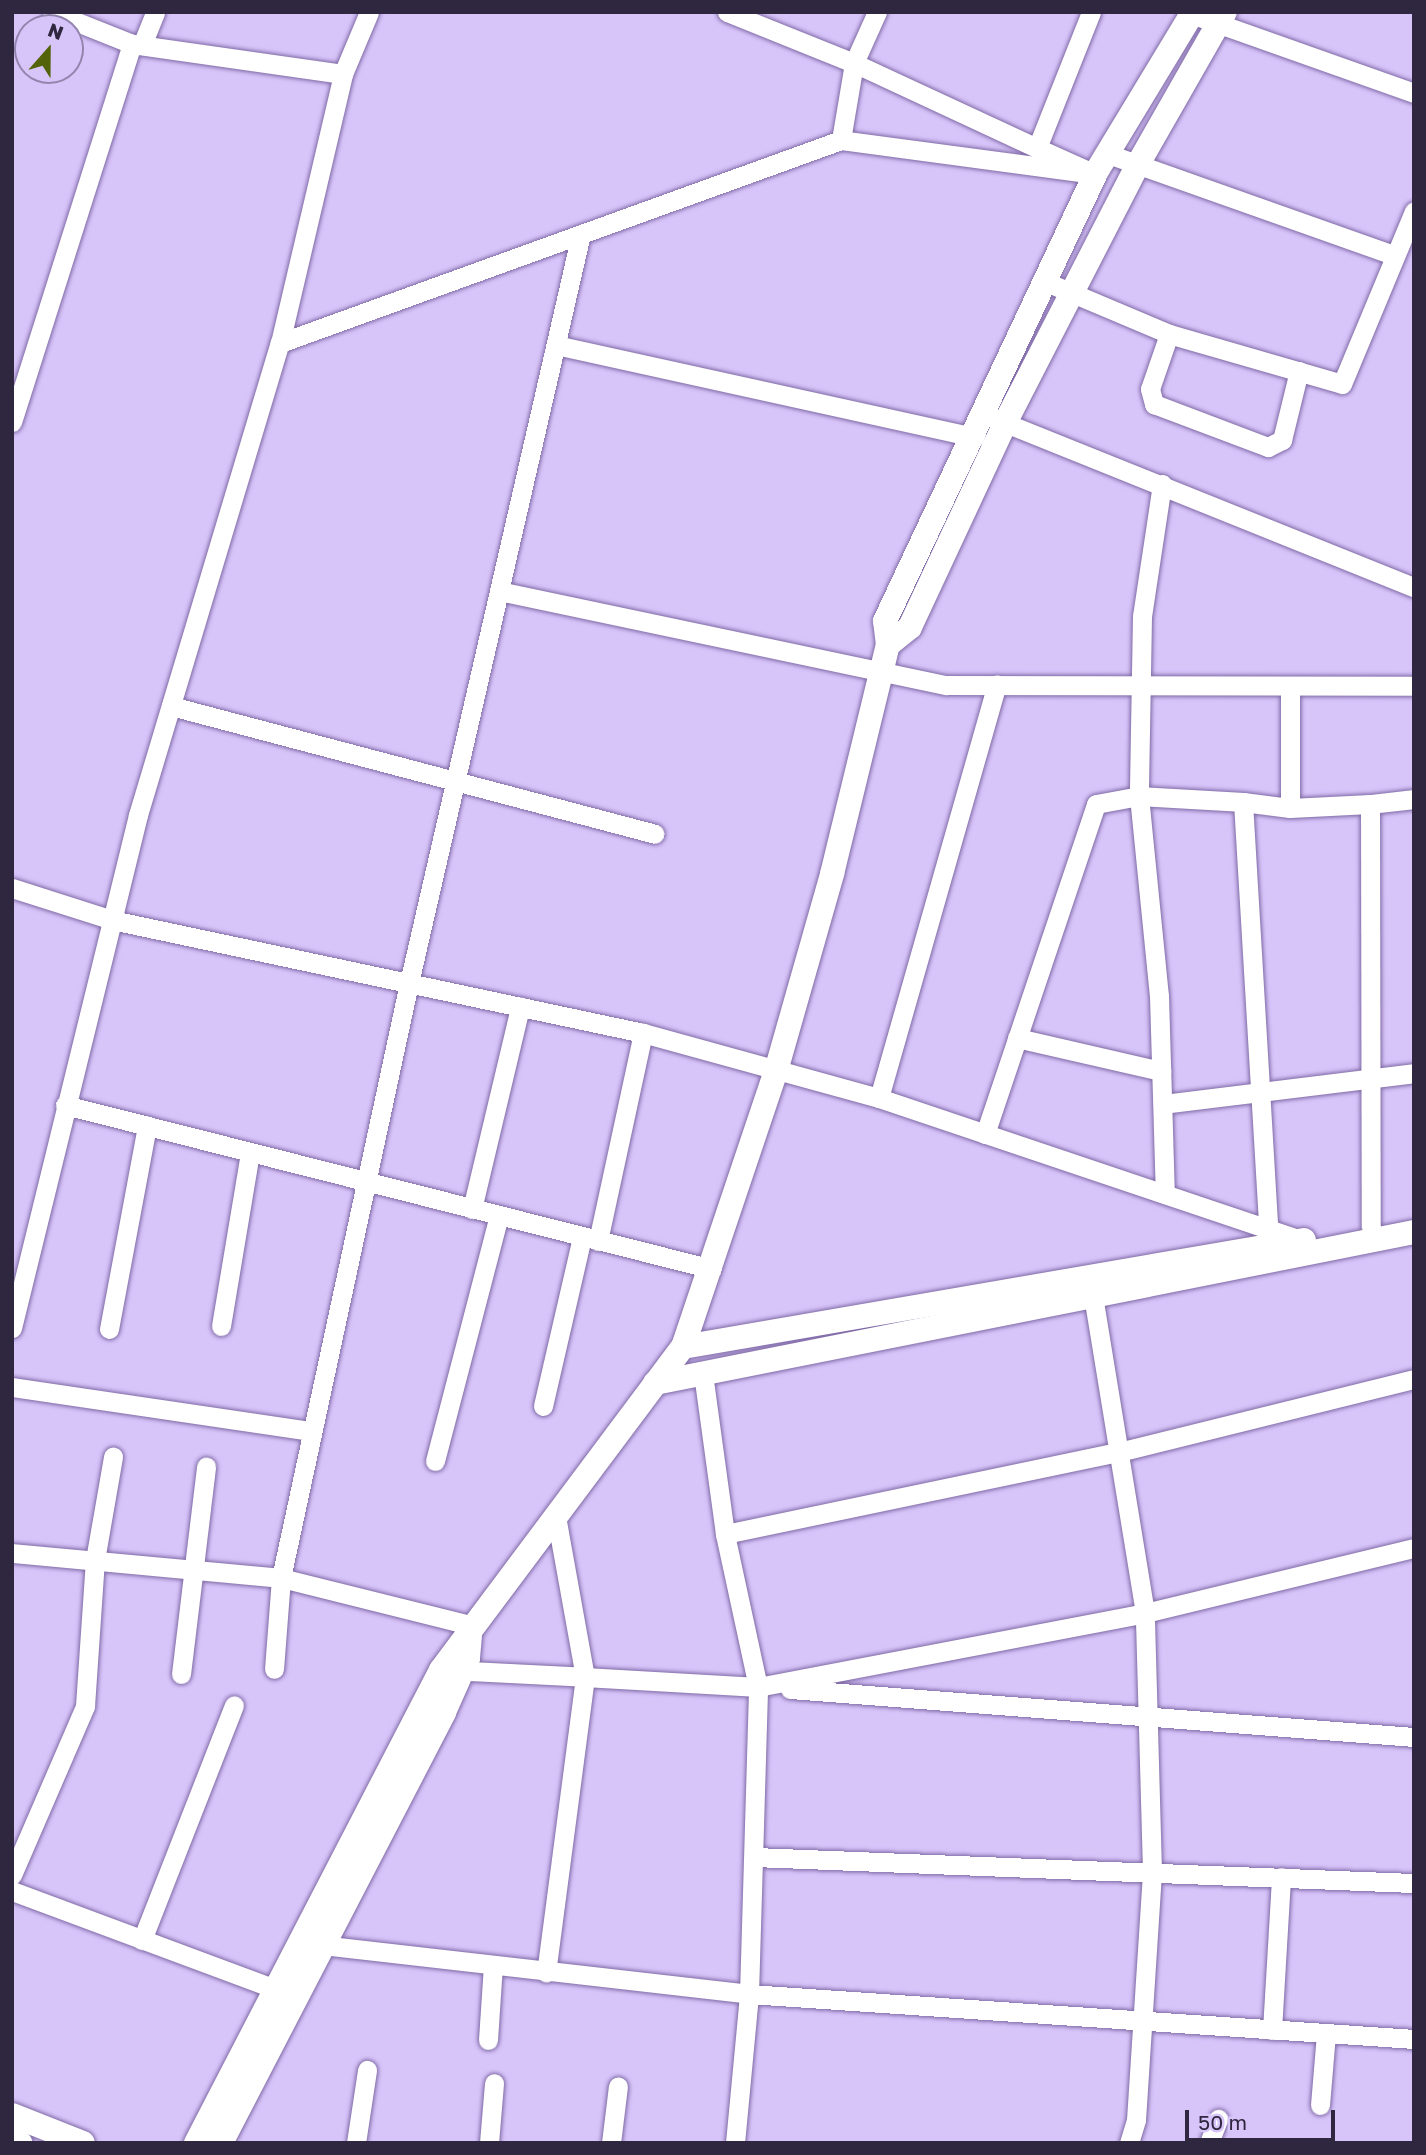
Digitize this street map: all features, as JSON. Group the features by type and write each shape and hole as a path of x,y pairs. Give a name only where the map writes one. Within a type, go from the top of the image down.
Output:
{"street":[{"path":"52,12 137,44 343,74"},
{"path":"13,419 137,44 155,12"},
{"path":"12,1328 21,1245 65,1105 171,706 280,343 343,74 369,12"},
{"path":"727,12 854,63 1037,148 1102,164"},
{"path":"841,140 854,63 877,12"},
{"path":"1037,148 1091,12"},
{"path":"888,645 911,627 1046,282 1102,164 1192,13 1222,18 1414,93"},
{"path":"221,2143 321,1945 472,1631 684,1347 776,1071 832,874 877,675 888,645 886,621 989,425 1074,294 1137,166 1222,18"},
{"path":"280,343 841,140 1137,166 1394,255"},
{"path":"1046,282 1169,334 1342,384 1414,211"},
{"path":"274,1669 281,1578 309,1432 581,234"},
{"path":"1169,334 1150,389 1154,404 1268,447 1282,440 1299,371"},
{"path":"556,345 989,425 1163,484 1414,587"},
{"path":"1163,484 1145,588 1139,796 1161,1071 1166,1194"},
{"path":"499,591 877,675 997,685 1414,686"},
{"path":"879,1098 997,685"},
{"path":"1290,687 1290,808"},
{"path":"171,706 454,786 654,834"},
{"path":"985,1133 1096,804 1139,796 1243,802 1290,808 1414,799"},
{"path":"1243,802 1268,1229"},
{"path":"1370,804 1374,1076 1371,1227"},
{"path":"12,888 112,920 643,1032 879,1098 1301,1241"},
{"path":"472,1209 520,1007"},
{"path":"543,1406 590,1239 643,1032"},
{"path":"1017,1038 1161,1071"},
{"path":"1163,1104 1414,1073"},
{"path":"65,1105 712,1269"},
{"path":"109,1329 148,1126"},
{"path":"221,1326 250,1153"},
{"path":"435,1461 499,1215"},
{"path":"684,1347 1090,1274 1301,1241 1414,1219"},
{"path":"655,1383 1095,1300 1414,1233"},
{"path":"1090,1274 1122,1451 1145,1613 1151,1715 1152,1871 1144,2022 1129,2143"},
{"path":"703,1374 725,1534 758,1686 749,1994 735,2143"},
{"path":"725,1534 1122,1451 1414,1379"},
{"path":"12,1387 309,1432"},
{"path":"12,1875 85,1706 94,1560 113,1457"},
{"path":"181,1674 206,1467"},
{"path":"546,1972 585,1677 556,1516"},
{"path":"758,1686 1145,1613 1414,1548"},
{"path":"12,1553 281,1578 472,1631"},
{"path":"452,1670 758,1686 1414,1737"},
{"path":"196,2143 276,1989 452,1670"},
{"path":"142,1940 234,1705"},
{"path":"754,1857 1414,1883"},
{"path":"1272,2030 1281,1877"},
{"path":"12,1892 276,1989"},
{"path":"321,1945 749,1994 1414,2039"},
{"path":"488,2040 493,1965"},
{"path":"1320,2105 1326,2033"},
{"path":"356,2143 367,2070"},
{"path":"489,2143 494,2083"},
{"path":"611,2143 618,2086"},
{"path":"12,2115 83,2143"},
{"path":"1209,2143 1219,2119"},
{"path":"12,2140 20,2143"}]}
